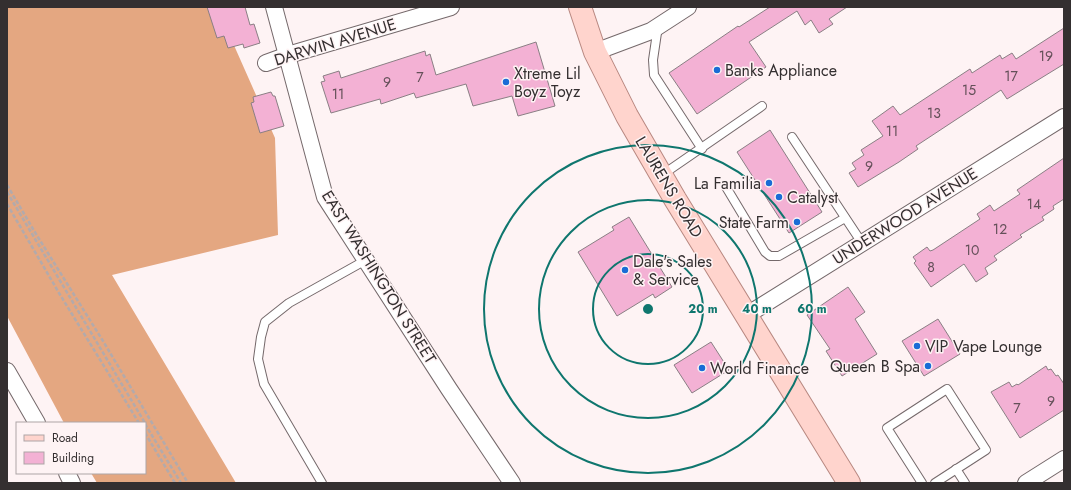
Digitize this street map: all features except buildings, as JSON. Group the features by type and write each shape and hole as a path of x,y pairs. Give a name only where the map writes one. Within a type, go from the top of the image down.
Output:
{"main road":[{"name":"LAURENS ROAD","path":"580,7 596,52 627,116 849,483"}],"street":[{"name":"EAST WASHINGTON STREET","path":"274,7 325,197 512,483"},
{"name":"DARWIN AVENUE","path":"266,63 430,10 451,7"},
{"path":"596,52 651,31 688,7"},
{"name":"UNDERWOOD AVENUE","path":"747,315 1064,117"},
{"path":"7,371 37,422"},
{"path":"1026,483 1064,459"},
{"path":"68,474 72,483"}],"lane":[{"path":"658,26 653,60 654,75 702,149"},
{"path":"662,176 762,106"},
{"path":"792,137 862,243"},
{"path":"726,188 765,252 770,256 779,256 845,218"},
{"path":"322,483 264,384 258,359 262,337 265,322 289,303 366,260"},
{"path":"922,483 886,428 947,389 986,450 935,483"},
{"path":"956,469 965,483"}],"path":[{"path":"7,185 188,483"},
{"path":"7,192 144,422"},
{"path":"7,204 138,422"},
{"path":"146,425 181,483"},
{"path":"146,435 175,483"}],"shaded area":[{"path":"7,7 217,7 275,138 278,235 112,275 236,483 97,483 92,474 146,474 146,422 63,422 7,316"}],"place":[{"name":"Banks Appliance","path":"717,70"},
{"name":"Xtreme Lil Boyz Toyz","path":"506,82"},
{"name":"La Familia","path":"769,183"},
{"name":"Catalyst","path":"779,197"},
{"name":"State Farm","path":"797,222"},
{"name":"Dale's Sales & Service","path":"625,270"},
{"name":"VIP Vape Lounge","path":"917,346"},
{"name":"Queen B Spa","path":"928,366"},
{"name":"World Finance","path":"702,368"}]}
